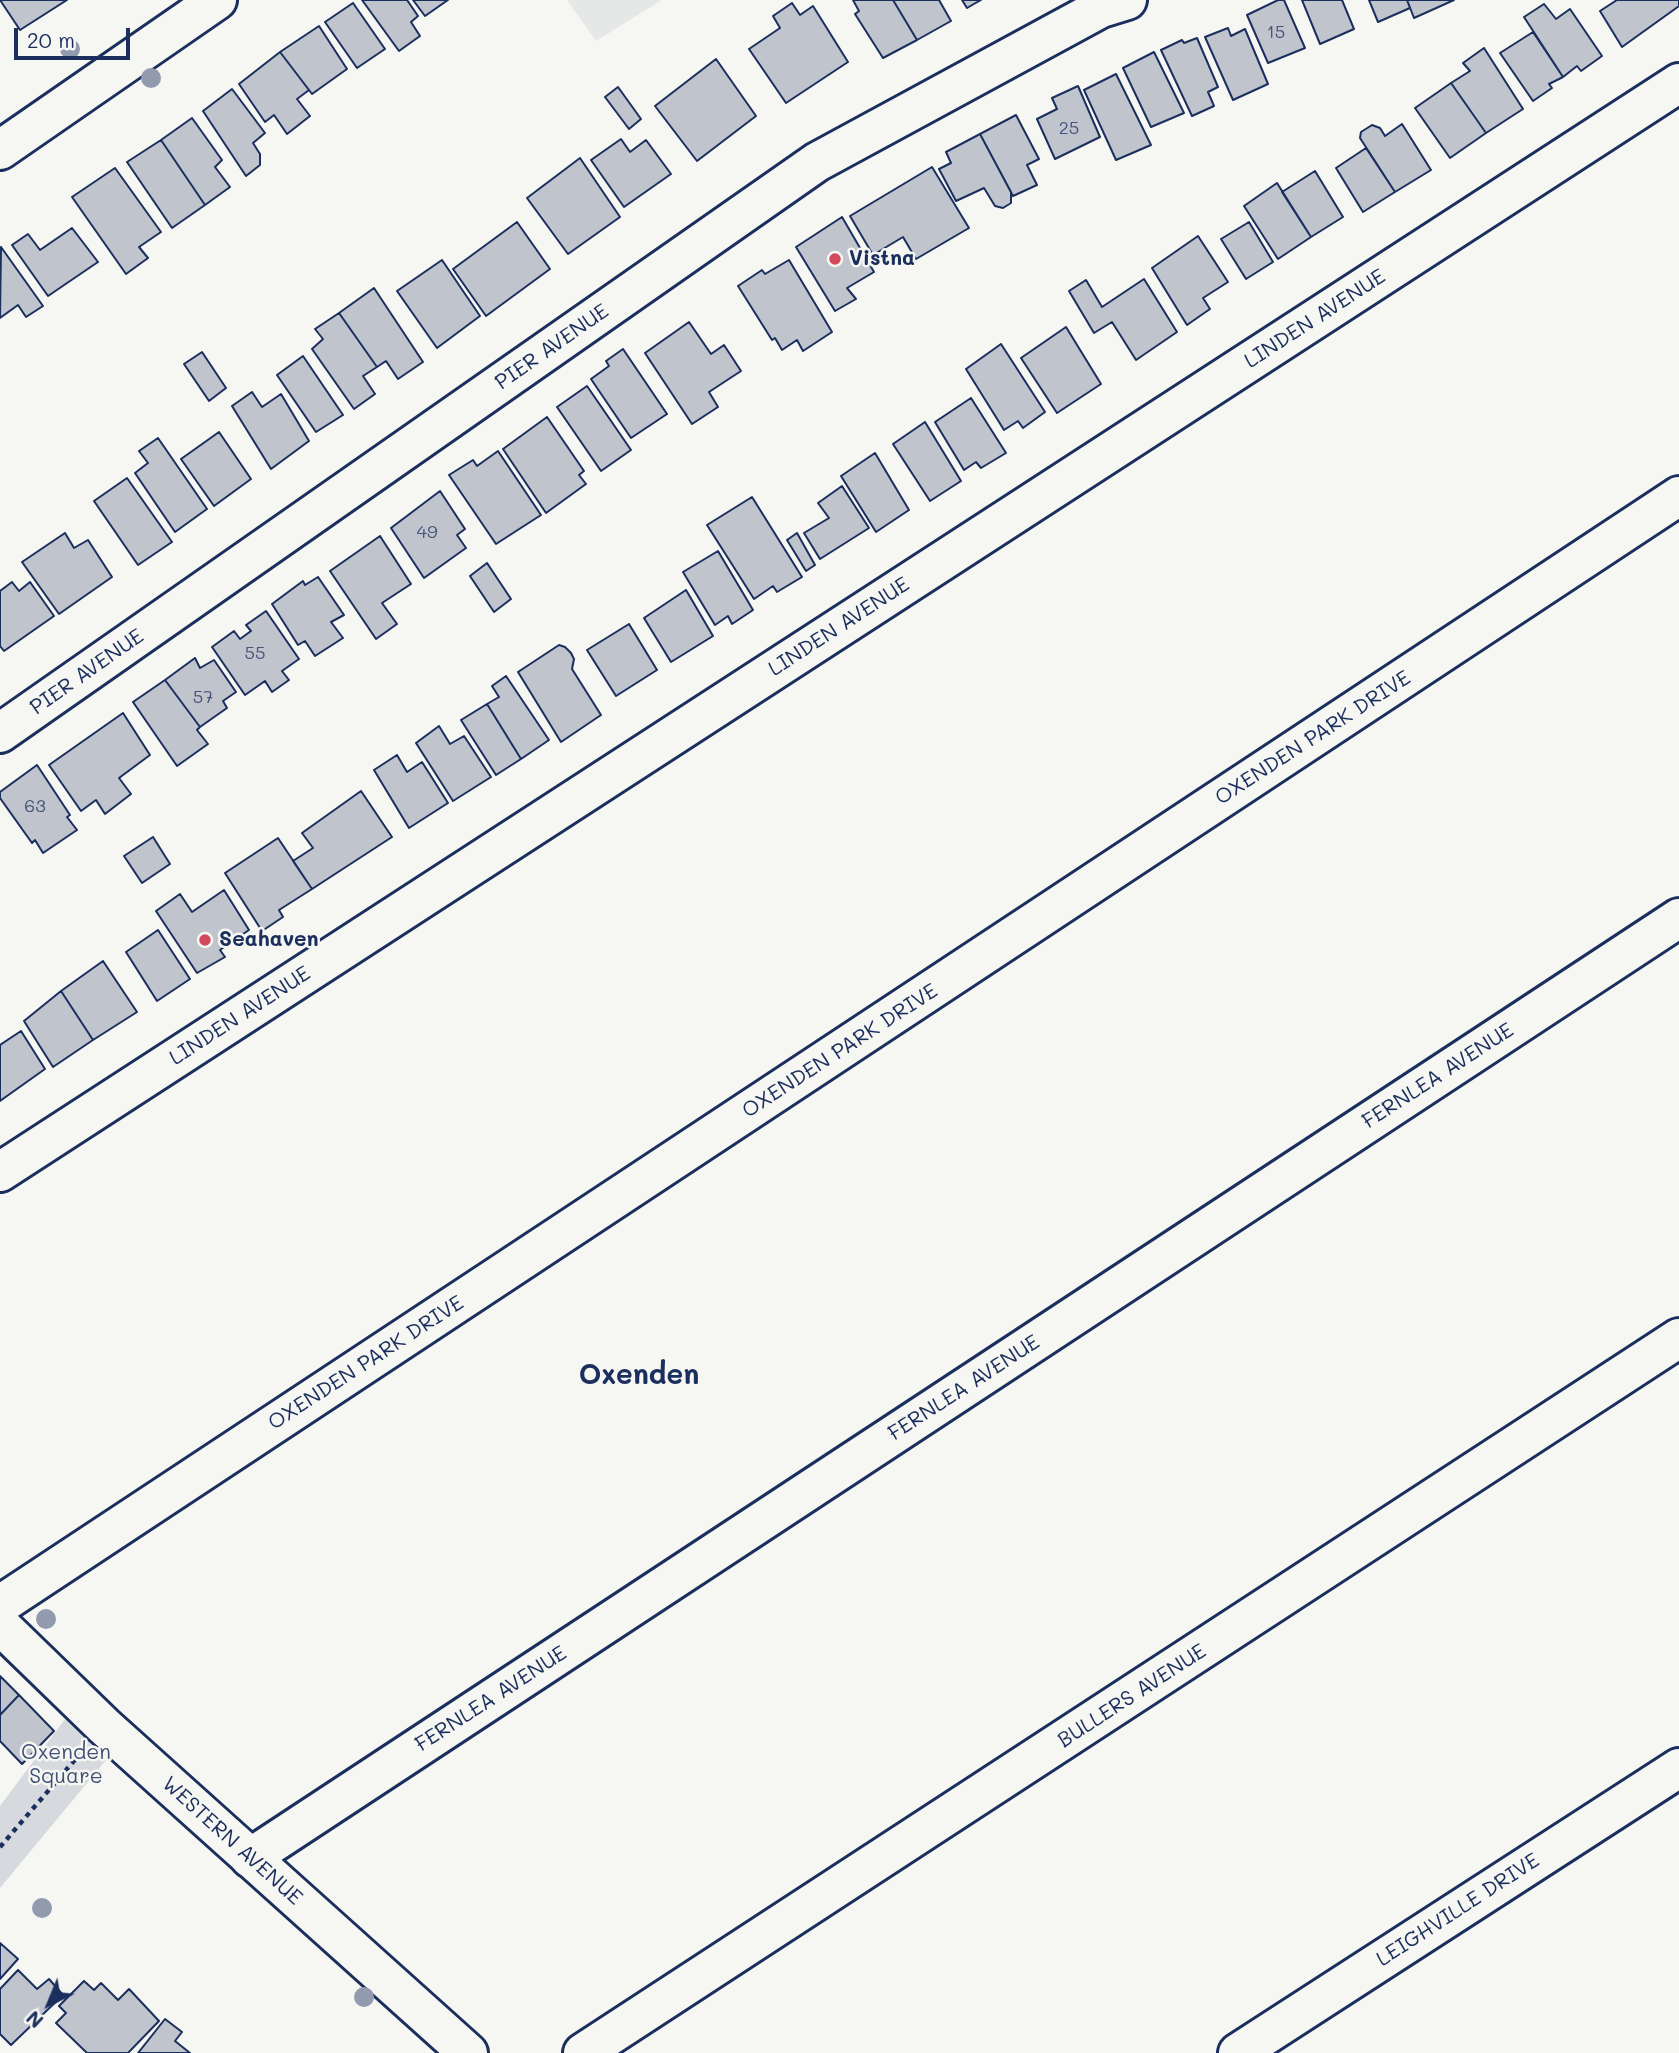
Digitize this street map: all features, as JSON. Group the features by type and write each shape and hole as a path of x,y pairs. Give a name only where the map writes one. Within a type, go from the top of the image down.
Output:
{"street":[{"path":"0,150 217,0"},
{"name":"PIER AVENUE","path":"0,733 817,162 1101,8 1127,0"},
{"name":"LINDEN AVENUE","path":"0,1172 1679,83"},
{"name":"OXENDEN PARK DRIVE","path":"0,1605 1679,496"},
{"name":"FERNLEA AVENUE","path":"250,1858 1679,918"},
{"name":"BULLERS AVENUE","path":"583,2053 1679,1338"},
{"name":"WESTERN AVENUE","path":"0,1625 104,1726 468,2053"},
{"name":"LEIGHVILLE DRIVE","path":"1238,2053 1679,1768"}],"path":[{"path":"0,1847 104,1726"}],"shaded area":[{"path":"567,0 662,0 596,41"}],"green space":[{"name":"Oxenden Square","path":"65,1719 106,1760 0,1888 0,1806"}],"building":[{"path":"0,0 67,0 20,30"},
{"path":"362,0 407,0 418,16 411,22 420,36 399,51"},
{"path":"413,0 448,0 425,16"},
{"path":"853,0 893,0 917,40 883,58 855,14 859,11"},
{"path":"893,0 939,0 951,21 917,40"},
{"path":"962,0 981,0 967,8"},
{"path":"1278,0 1284,0 1305,48 1268,63 1247,15"},
{"path":"1302,0 1342,0 1354,29 1320,44"},
{"path":"1369,0 1407,0 1410,8 1378,22"},
{"path":"1407,0 1454,0 1414,18"},
{"path":"1617,0 1679,0 1679,6 1622,47 1600,11"},
{"path":"353,3 385,49 357,68 325,22"},
{"path":"792,3 800,15 813,6 848,62 786,103 749,49 780,28 773,16"},
{"path":"1544,4 1556,19 1570,9 1602,56 1581,71 1577,66 1563,77 1524,17"},
{"path":"319,26 347,69 312,94 280,52"},
{"path":"1228,28 1231,36 1245,29 1268,84 1233,100 1205,37"},
{"path":"1533,32 1563,77 1549,84 1552,88 1533,101 1500,53"},
{"path":"1197,38 1218,87 1208,92 1214,106 1192,116 1161,50 1182,40 1184,43"},
{"path":"1484,48 1523,109 1486,133 1451,83 1470,71 1463,63"},
{"path":"280,52 309,90 297,99 310,116 287,134 274,115 265,122 239,84"},
{"path":"1154,52 1184,113 1151,127 1123,68"},
{"path":"716,59 756,116 697,161 655,106"},
{"path":"1116,74 1151,145 1116,160 1084,90"},
{"path":"1451,83 1486,133 1450,158 1415,108"},
{"path":"1078,86 1100,137 1055,159 1037,119 1057,109 1052,98"},
{"path":"618,87 641,119 629,129 605,97"},
{"path":"232,89 265,133 253,143 260,154 260,165 246,176 203,111"},
{"path":"1016,115 1039,159 1027,165 1037,185 1013,196 980,134"},
{"path":"192,118 222,160 215,167 230,187 205,205 161,140"},
{"path":"1402,124 1431,170 1395,192 1360,138 1361,132 1372,125 1380,128 1385,136"},
{"path":"980,134 1011,192 1011,203 1003,208 995,206 984,188 956,201 939,169 951,163 946,152"},
{"path":"621,139 630,152 646,140 671,174 624,207 591,160"},
{"path":"161,140 205,205 172,228 127,162"},
{"path":"1366,148 1395,192 1363,212 1336,168"},
{"path":"580,158 620,217 568,254 527,198"},
{"path":"932,167 969,228 916,259 903,237 873,255 850,216"},
{"path":"115,168 161,232 139,247 148,258 126,274 72,197"},
{"path":"1315,171 1343,217 1311,237 1282,192"},
{"path":"1277,183 1311,237 1278,259 1244,206"},
{"name":"Vistna","path":"842,217 874,272 847,288 856,299 835,311 796,247"},
{"path":"517,222 550,269 486,316 453,269"},
{"path":"1249,222 1273,262 1246,279 1221,239"},
{"path":"72,228 98,262 48,296 12,245 28,234 40,250"},
{"path":"1198,236 1228,282 1203,298 1210,309 1187,325 1152,268"},
{"path":"1,247 43,306 26,317 18,305 0,318"},
{"path":"442,260 480,316 437,348 397,291"},
{"path":"789,260 832,332 803,351 797,340 782,350 775,338 772,340 738,286 762,270 765,274"},
{"path":"1144,279 1177,332 1136,360 1112,322 1094,333 1069,291 1086,280 1102,307"},
{"path":"374,288 423,362 398,379 386,361 377,367 339,313"},
{"path":"339,313 377,367 363,376 375,394 354,409 312,349 323,339 315,329"},
{"path":"689,322 711,354 724,345 741,371 709,392 718,407 692,424 645,353"},
{"path":"1066,327 1101,384 1057,413 1021,358"},
{"path":"1001,344 1045,412 1023,428 1018,421 1004,430 966,369"},
{"path":"623,349 667,414 631,438 591,379 609,366 606,361"},
{"path":"202,352 226,388 209,401 184,364"},
{"path":"303,356 343,415 316,432 277,375"},
{"path":"587,386 631,450 601,471 557,407"},
{"path":"252,392 262,407 281,394 309,441 271,469 232,406"},
{"path":"971,398 1006,453 981,468 976,462 964,470 935,422"},
{"path":"547,417 584,471 579,475 586,484 546,513 503,449"},
{"path":"925,422 961,481 930,501 893,444"},
{"path":"219,432 251,479 214,506 181,459"},
{"path":"158,438 207,509 175,532 135,473 148,463 139,451"},
{"path":"498,451 541,515 496,544 449,475 473,460 477,466"},
{"path":"875,453 909,510 876,532 841,476"},
{"path":"127,478 172,542 138,565 94,501"},
{"path":"842,486 869,528 820,559 804,533 829,518 818,503"},
{"path":"440,491 465,529 457,535 466,548 424,578 391,528"},
{"path":"752,497 802,577 777,592 773,586 754,599 707,525"},
{"path":"65,533 74,548 88,540 112,577 59,614 22,562"},
{"path":"797,533 815,565 806,571 787,540"},
{"path":"380,536 411,584 382,603 397,624 376,639 330,571"},
{"path":"718,551 753,610 732,624 728,616 715,625 683,572"},
{"path":"487,563 511,599 494,612 470,576"},
{"path":"318,577 344,615 331,622 343,638 315,656 305,641 298,645 272,604 303,581 305,585"},
{"path":"12,582 19,591 30,582 54,616 4,651 0,646 0,591"},
{"path":"686,590 713,636 671,662 644,618"},
{"path":"266,611 299,659 282,671 289,680 272,692 265,681 245,695 212,647 234,631 240,639 251,631 246,625"},
{"path":"629,624 657,670 616,696 587,650"},
{"path":"559,645 571,653 574,659 572,669 601,715 561,742 518,672"},
{"path":"195,658 200,668 214,660 236,692 223,701 227,708 200,727 165,680"},
{"path":"506,676 549,740 521,759 487,704 499,697 492,686"},
{"path":"165,680 200,727 197,730 208,744 177,766 133,702"},
{"path":"487,704 521,759 496,775 461,720"},
{"path":"123,713 150,755 119,778 131,794 105,814 96,800 81,811 49,765"},
{"path":"439,726 450,744 464,736 491,777 453,801 416,743"},
{"path":"397,755 407,772 422,762 448,803 409,828 374,770"},
{"path":"37,765 77,830 43,853 35,840 32,843 0,798 0,792"},
{"path":"361,791 392,837 312,889 293,861 313,848 302,833"},
{"path":"153,837 170,864 142,883 124,856"},
{"path":"278,838 312,889 279,910 283,917 262,931 225,873"},
{"name":"Seahaven","path":"224,890 249,930 220,950 225,957 197,973 156,911 180,894 192,912"},
{"path":"158,930 190,979 157,1001 126,952"},
{"path":"103,961 137,1012 93,1040 61,991"},
{"path":"61,991 93,1040 53,1067 24,1021"},
{"path":"21,1031 45,1069 0,1101 0,1045"},
{"path":"0,1676 19,1695 0,1715"},
{"path":"19,1695 54,1731 22,1764 0,1741 0,1715"},
{"path":"0,1943 18,1959 0,1979"},
{"path":"18,1970 37,1989 49,1979 63,1995 11,2045 0,2034 0,1989"},
{"path":"84,1981 94,1990 101,1983 118,2000 129,1989 159,2021 128,2053 87,2053 56,2023 66,2013 59,2006"},
{"path":"165,2019 182,2032 175,2041 190,2053 138,2053"}],"place":[{"name":"Vistna","path":"835,259"},
{"name":"Seahaven","path":"205,940"}],"district":[{"name":"Oxenden","path":"639,1375"}]}
